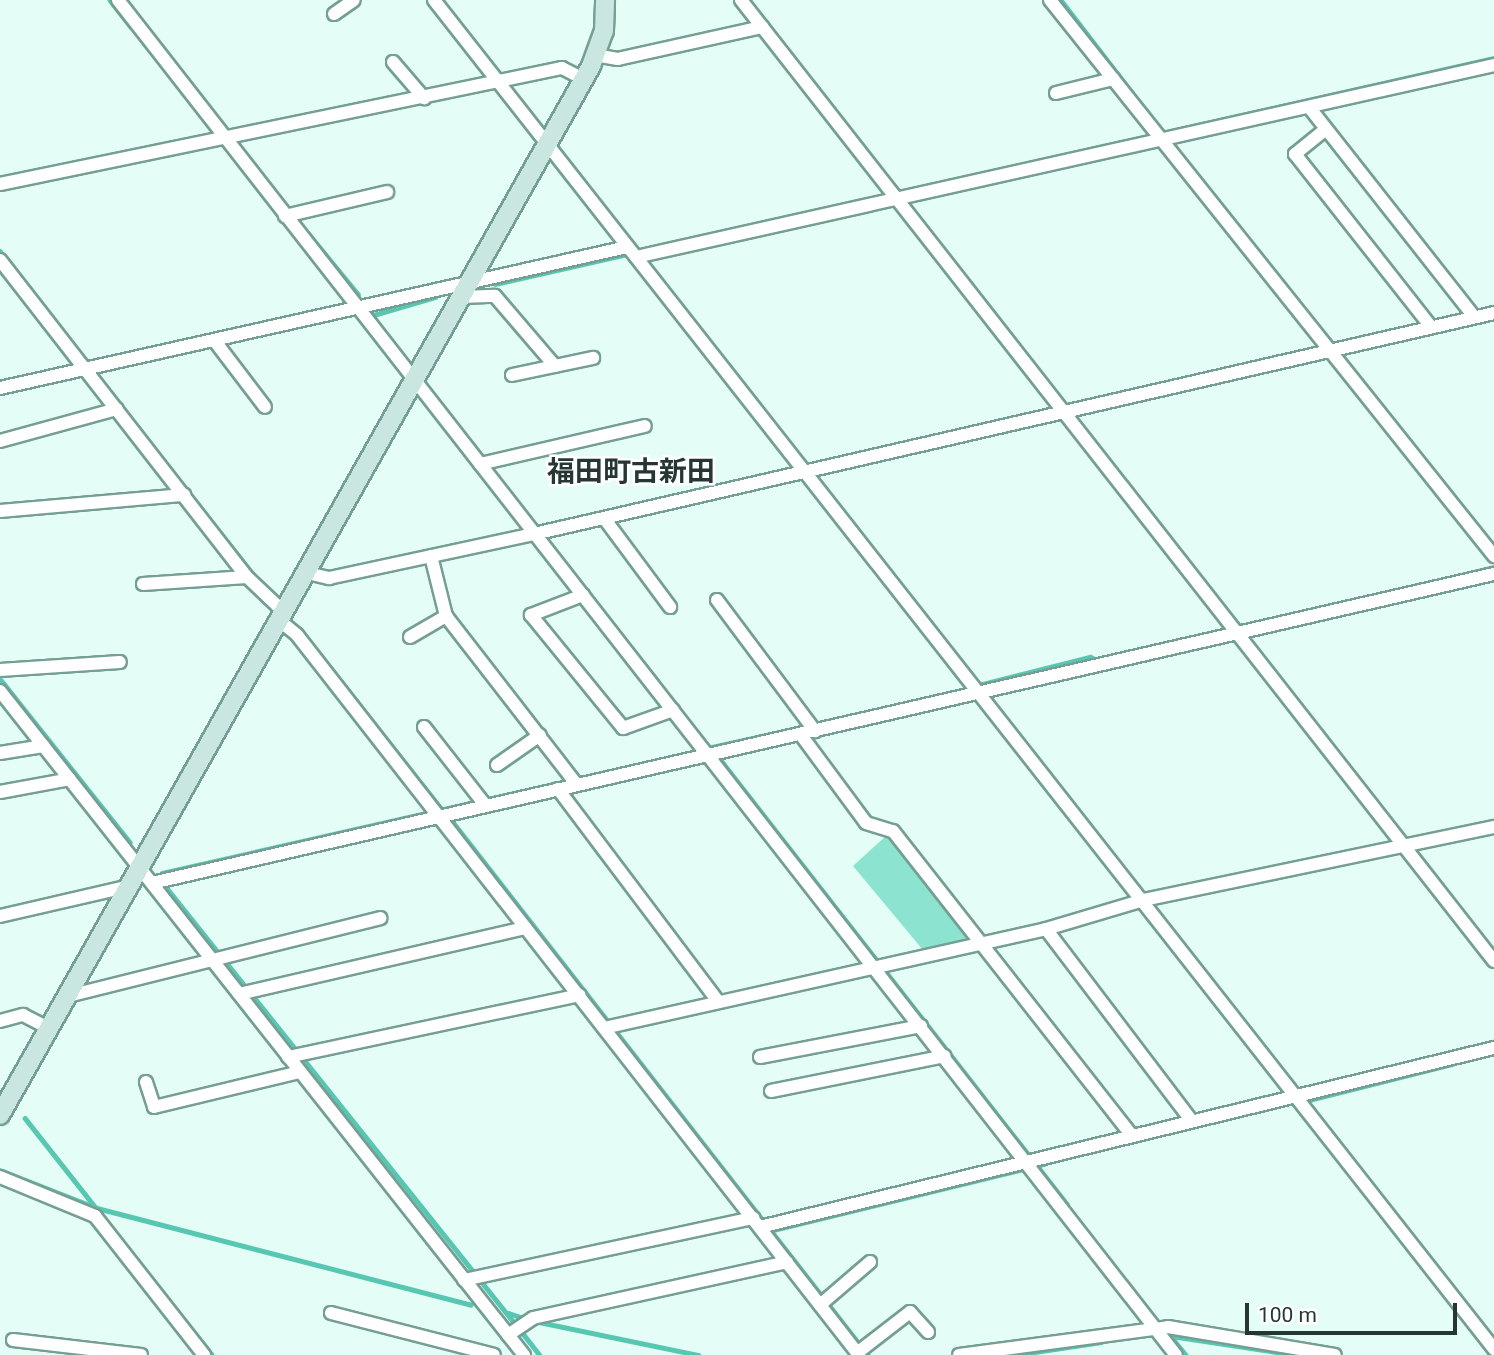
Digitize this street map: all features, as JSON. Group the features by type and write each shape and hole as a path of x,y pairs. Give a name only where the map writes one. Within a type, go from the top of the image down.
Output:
{"street":[{"path":"118,0 414,381 484,463 534,534 705,751 881,968 921,1026 1032,1163 1176,1355"},
{"path":"334,14 354,0"},
{"path":"434,0 808,471 1494,1349"},
{"path":"0,1115 584,79 604,32 605,0"},
{"path":"741,0 1494,961"},
{"path":"1050,0 1332,348 1494,556"},
{"path":"595,55 618,59 762,27"},
{"path":"393,62 424,98"},
{"path":"0,388 356,307 464,291 893,193 1309,107 1494,65"},
{"path":"0,184 562,68 584,79"},
{"path":"1056,93 1113,79"},
{"path":"1309,107 1474,317"},
{"path":"1326,129 1295,153 1432,327"},
{"path":"285,216 387,192"},
{"path":"0,260 247,577 441,814 579,995 610,1026 762,1224 787,1262 824,1301 860,1351 910,1311 928,1332"},
{"path":"464,291 495,296 555,366"},
{"path":"307,573 329,578 534,534 1332,348 1494,313"},
{"path":"214,340 265,407"},
{"path":"512,375 593,358"},
{"path":"0,441 117,409"},
{"path":"484,463 645,426"},
{"path":"0,511 184,495"},
{"path":"604,518 670,607"},
{"path":"431,556 446,616 575,781"},
{"path":"152,883 484,802 558,789 575,781 705,751 801,735 814,727 977,688 1494,573"},
{"path":"143,584 247,577"},
{"path":"583,596 531,615 624,728 673,710"},
{"path":"717,600 814,727"},
{"path":"410,637 446,616"},
{"path":"0,670 120,662"},
{"path":"0,692 152,883 217,957 296,1055 300,1072 473,1278 516,1345"},
{"path":"425,727 484,802"},
{"path":"497,765 540,735"},
{"path":"801,735 866,823 893,831 1132,1136"},
{"path":"0,753 43,746"},
{"path":"0,792 70,779"},
{"path":"558,789 718,1001"},
{"path":"610,1026 984,944 1144,900 1494,827"},
{"path":"0,916 130,886"},
{"path":"68,996 380,918"},
{"path":"246,992 526,928"},
{"path":"1046,929 1192,1121"},
{"path":"296,1055 579,995"},
{"path":"0,1021 23,1016 50,1029"},
{"path":"760,1057 921,1026"},
{"path":"473,1278 762,1224 1032,1163 1192,1121 1301,1099 1494,1048"},
{"path":"771,1091 945,1056"},
{"path":"146,1082 154,1107 300,1072"},
{"path":"0,1177 95,1216 204,1355"},
{"path":"331,1313 496,1355 516,1345 527,1321 787,1262"},
{"path":"824,1301 870,1262"},
{"path":"959,1355 1157,1332 1335,1355"},
{"path":"13,1340 141,1355"}],"green space":[{"path":"887,835 972,940 923,950 853,866"}],"waterway":[{"path":"110,0 131,27"},
{"path":"1061,0 1164,134"},
{"path":"495,284 1494,58"},
{"path":"308,233 358,294"},
{"path":"0,251 6,259"},
{"path":"370,316 435,297"},
{"path":"193,498 257,579"},
{"path":"1437,581 1494,567"},
{"path":"300,629 441,808"},
{"path":"631,648 657,680"},
{"path":"975,686 1090,657 1098,660"},
{"path":"1,680 130,842"},
{"path":"703,749 807,726"},
{"path":"720,759 1067,1204"},
{"path":"162,873 620,769"},
{"path":"449,817 868,1355"},
{"path":"166,887 513,1321"},
{"path":"1301,1102 1452,1064"},
{"path":"25,1118 212,1355"},
{"path":"773,1230 1044,1164"},
{"path":"0,1170 97,1208 471,1305"},
{"path":"508,1313 527,1319"},
{"path":"539,1322 699,1355"},
{"path":"521,1331 540,1355"},
{"path":"1169,1334 1186,1355"},
{"path":"1165,1335 1295,1355"},
{"path":"1015,1355 1101,1342"}],"district":[{"name":"福田町古新田","path":"631,472"}]}
